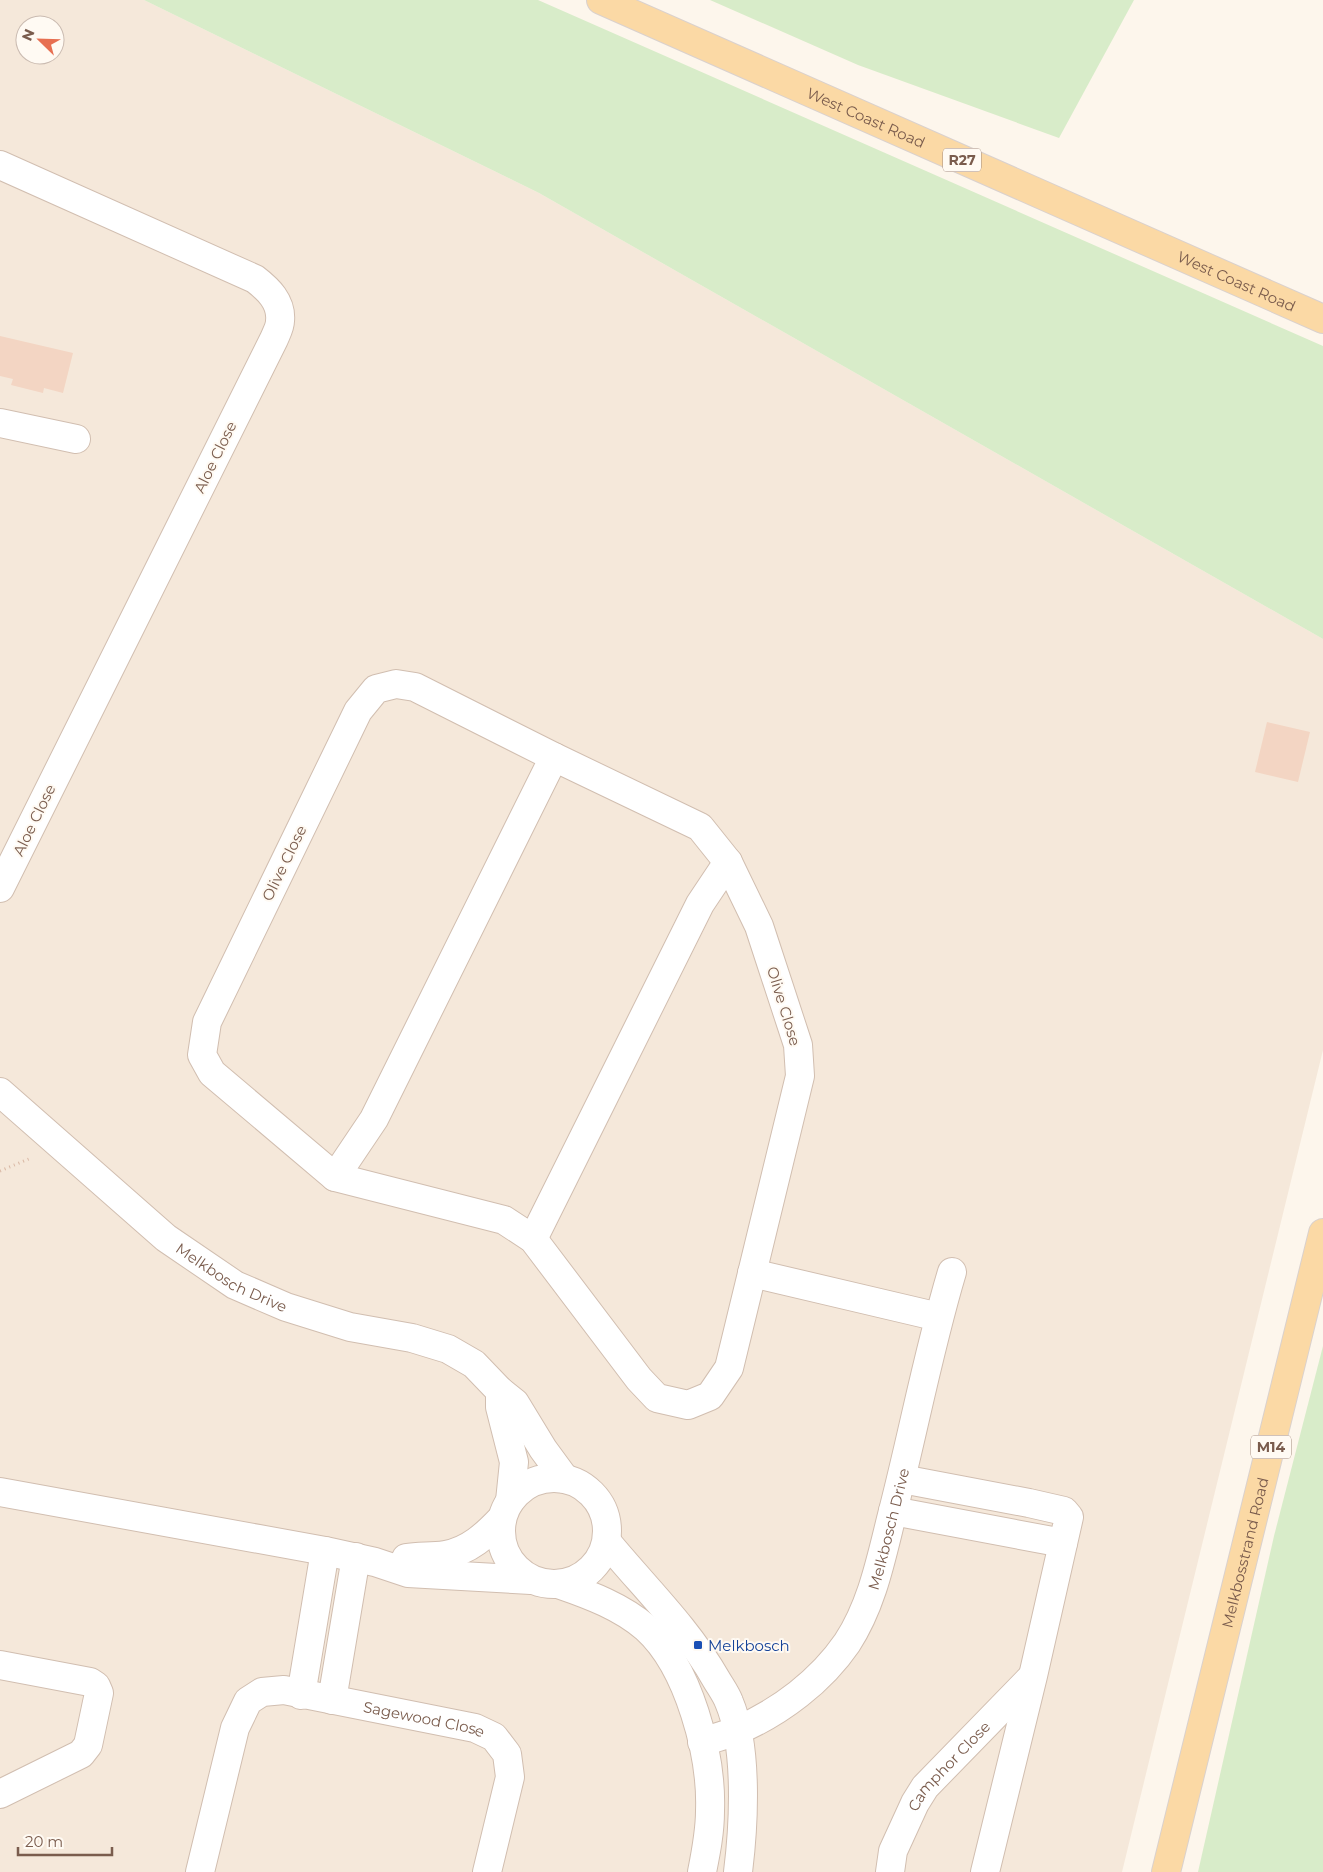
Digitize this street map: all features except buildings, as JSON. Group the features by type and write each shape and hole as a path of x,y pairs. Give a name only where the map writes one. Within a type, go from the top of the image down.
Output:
{"main road":[{"name":"West Coast Road","path":"601,0 1323,319"},
{"name":"West Coast Road","path":"647,0 1323,298"},
{"name":"Melkbosstrand Road","path":"1166,1872 1323,1233"}],"street":[{"name":"Aloe Close","path":"0,166 255,279 268,289 278,303 280,321 269,348 0,888"},
{"path":"0,423 76,439"},
{"name":"Olive Close","path":"396,684 414,687 700,827 728,862 765,944 798,1045 800,1076 729,1368 710,1396 688,1405 657,1398 638,1379 533,1239 504,1220 335,1178 212,1073 202,1055 207,1022 358,711 376,689 396,684"},
{"path":"335,1178 374,1119 554,757"},
{"path":"533,1239 700,904 728,862"},
{"name":"Melkbosch Drive","path":"0,1092 166,1238 235,1285 286,1307 350,1327 412,1338 448,1348 474,1364 500,1391 515,1403 543,1449 565,1479"},
{"name":"Melkbosch Drive","path":"702,1742 737,1731 769,1715 795,1696 824,1672 846,1644 860,1620 871,1593 902,1479 939,1316 952,1272"},
{"path":"752,1273 939,1316"},
{"path":"500,1391 500,1407 514,1462 501,1536 506,1554 516,1569 531,1580"},
{"path":"0,1492 326,1551 366,1560 408,1573 531,1580 546,1585 561,1585 577,1580 591,1571 602,1558 607,1542 608,1525 604,1509 594,1495 581,1484 565,1479 550,1478 535,1481 521,1489 485,1537 466,1548 445,1555 366,1560"},
{"path":"902,1479 1007,1498 1064,1511 1069,1517 1033,1676 984,1872"},
{"path":"893,1512 1063,1543"},
{"path":"607,1542 676,1621 705,1660 729,1702 740,1741 742,1834 738,1872"},
{"path":"301,1695 326,1551"},
{"path":"332,1700 366,1560"},
{"path":"561,1585 602,1599 645,1628 668,1652 686,1689 698,1721 705,1753 710,1810 708,1838 702,1872"},
{"path":"0,1665 90,1682 96,1686 99,1693 88,1745 81,1754 0,1794"},
{"name":"Camphor Close","path":"890,1872 892,1851 915,1803 926,1786 1033,1676"},
{"name":"Sagewood Close","path":"200,1872 235,1728 248,1701 262,1692 284,1690 301,1695 475,1728 494,1737 507,1754 510,1777 487,1872"}],"shaded area":[{"path":"0,0 144,0 539,193 1323,639 1323,1050 1122,1872 0,1872"}],"green space":[{"path":"144,0 538,0 1323,346 1323,639 539,193"},
{"path":"710,0 1134,0 1059,138 858,65"},
{"path":"1323,1346 1323,1872 1198,1872 1274,1536"}],"place":[{"name":"Melkbosch","path":"698,1645"}]}
